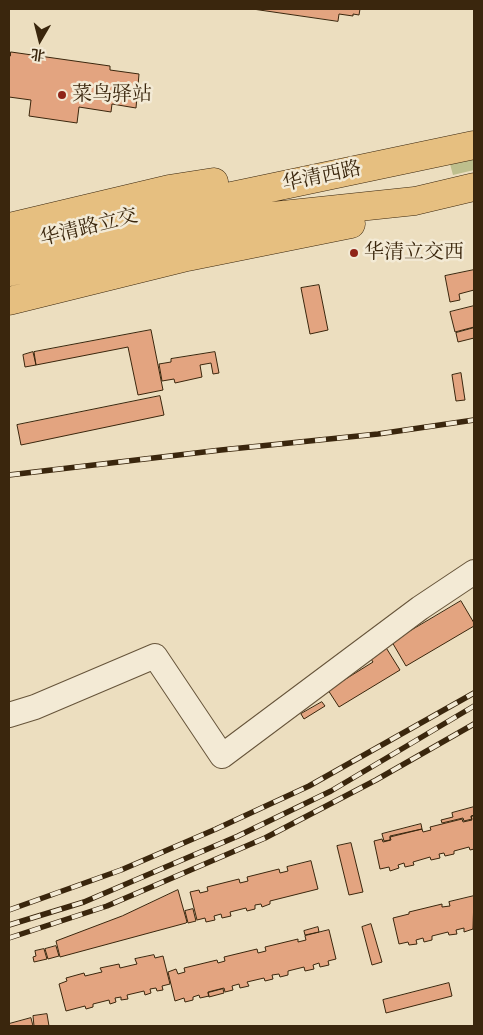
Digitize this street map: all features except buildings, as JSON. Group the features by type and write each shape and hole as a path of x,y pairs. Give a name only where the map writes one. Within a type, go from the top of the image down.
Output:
{"main road":[{"name":"华清西路","path":"170,221 401,161 474,145"},
{"path":"9,227 178,187 332,162 401,161"},
{"name":"华清西路","path":"170,221 254,218 415,201 474,187"},
{"path":"9,300 187,257 346,225 415,201"},
{"name":"华清路立交","path":"9,248 170,221"},
{"name":"华清路立交","path":"9,272 170,221"}],"lane":[{"path":"9,715 35,707 155,656 222,756 420,608 474,572"}],"green space":[{"path":"474,158 474,170 453,175 450,164"}],"railway":[{"path":"9,475 378,434 474,420"},
{"path":"9,910 121,870 309,786 474,693"},
{"path":"9,925 84,902 238,836 331,791 474,706"},
{"path":"9,938 107,906 265,838 376,780 474,724"}],"place":[{"name":"菜鸟驿站","path":"62,95"},
{"name":"华清立交西","path":"354,253"}]}
